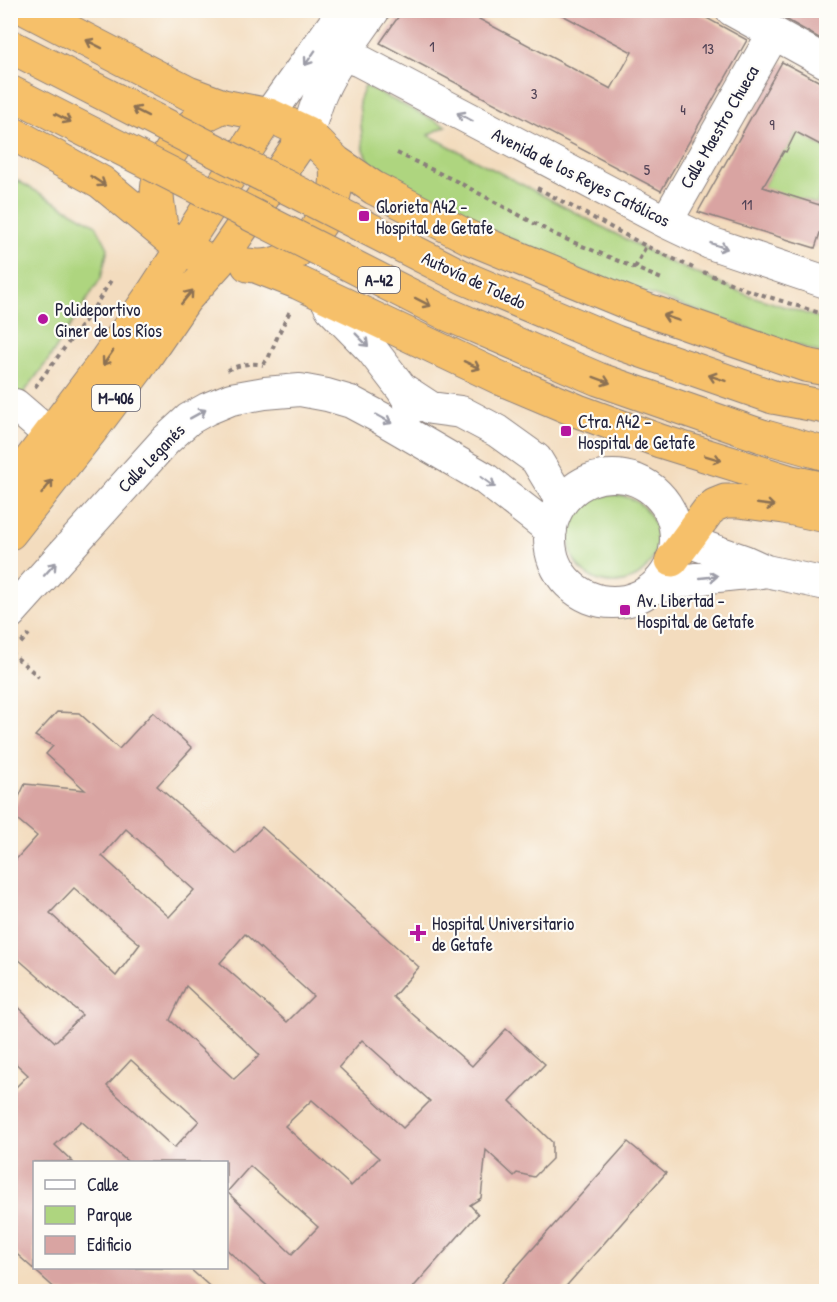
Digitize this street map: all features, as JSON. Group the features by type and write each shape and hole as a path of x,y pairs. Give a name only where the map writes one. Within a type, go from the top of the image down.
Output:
{"highway":[{"path":"28,10 188,93 223,106 269,116 307,132 336,162 383,194 470,238 633,304 805,365 826,369"},
{"name":"Autovía de Toledo","path":"10,46 467,279 616,342 773,397 826,407"},
{"name":"A-42","path":"10,92 447,315 598,379 762,436 826,454"},
{"path":"172,240 157,194 166,161 177,142 192,125 223,106"},
{"name":"M-406","path":"10,487 107,359 153,292 172,240 269,116"},
{"path":"10,132 101,182 172,240 201,256 258,267 299,283 309,300 578,411 660,441 791,482 826,489"},
{"name":"M-406","path":"10,533 89,434 185,299 219,261 307,132"},
{"path":"258,267 280,262 302,247 318,228 331,203 336,186 336,162"},
{"path":"678,546 708,511 725,501 784,507 826,516"}],"street":[{"path":"269,116 344,10"},
{"path":"307,132 323,88 374,10"},
{"path":"732,10 764,23 826,62"},
{"name":"Calle Maestro Chueca","path":"666,222 764,23"},
{"name":"Avenida de los Reyes Católicos","path":"343,55 360,61 710,243 826,282"},
{"path":"309,300 331,308 372,350 402,389 438,451"},
{"path":"402,389 431,408 461,412 497,431 536,459 557,516"},
{"name":"Calle Leganés","path":"23,620 165,441 189,419 231,399 300,390 351,402 381,417 484,478 557,516"},
{"path":"22,400 50,435"},
{"path":"653,588 666,573 678,546 672,517 664,502 645,485 630,478 614,476 597,478 581,485 568,495 557,516 550,538 553,556 560,573 570,585 584,595 599,601 616,602 640,596 653,588 674,582 703,577 765,572 826,584"},
{"path":"678,546 744,561 765,572"}],"path":[{"path":"397,153 458,182 556,235 664,280"},
{"path":"635,268 646,246"},
{"path":"22,400 90,314 113,277"},
{"path":"263,364 268,359 279,333 309,300"},
{"path":"10,636 20,644 23,620"},
{"path":"10,652 39,677"}],"green space":[{"path":"365,86 446,126 428,135 667,261 745,294 826,320 826,355 576,269 376,177 363,147 359,102"},
{"path":"795,115 804,136 826,149 826,191 821,190 817,204 762,188 796,133"},
{"name":"Polideportivo Giner de los Ríos","path":"11,177 96,225 108,248 101,278 49,359 11,410"},
{"path":"604,495 622,495 638,502 650,514 657,530 657,548 650,564 638,576 622,583 604,583 588,576 576,564 569,548 569,530 576,514 588,502"}],"building":[{"path":"403,10 485,10 479,19 611,89 632,52 553,10 692,10 747,40 661,191 380,43"},
{"path":"770,10 826,10 826,42 782,17"},
{"path":"782,62 826,85 826,148 796,132 763,187 826,207 826,235 820,233 815,248 698,212"},
{"path":"57,712 79,713 119,749 153,712 192,748 157,786 236,854 262,827 419,967 393,997 472,1066 506,1029 545,1064 510,1101 552,1142 552,1159 534,1177 517,1173 514,1176 486,1150 481,1198 470,1205 478,1214 409,1292 274,1292 228,1251 228,1193 292,1254 318,1227 250,1166 228,1191 228,1161 127,1161 81,1121 55,1145 72,1161 33,1161 33,1269 10,1248 10,1093 28,1075 10,1058 10,999 55,1042 82,1015 10,952 10,866 37,836 11,814 25,784 85,790 46,754 53,746 35,736","holes":["126,829 194,890 169,917 102,856","74,888 140,944 116,976 50,913","245,934 313,996 287,1022 220,963","186,986 260,1055 234,1079 170,1020","362,1040 430,1101 403,1128 339,1067","131,1060 199,1121 174,1148 107,1086","312,1100 379,1158 351,1186 285,1126"]},
{"path":"628,1142 666,1173 561,1292 494,1292"},
{"path":"33,1269 190,1269 216,1292 59,1292"}],"place":[{"name":"Glorieta A42 - Hospital de Getafe","path":"364,216"},
{"name":"Polideportivo Giner de los Ríos","path":"43,319"},
{"name":"Ctra. A42 - Hospital de Getafe","path":"566,431"},
{"name":"Av. Libertad - Hospital de Getafe","path":"625,610"},
{"name":"Hospital Universitario de Getafe","path":"418,933"}]}
